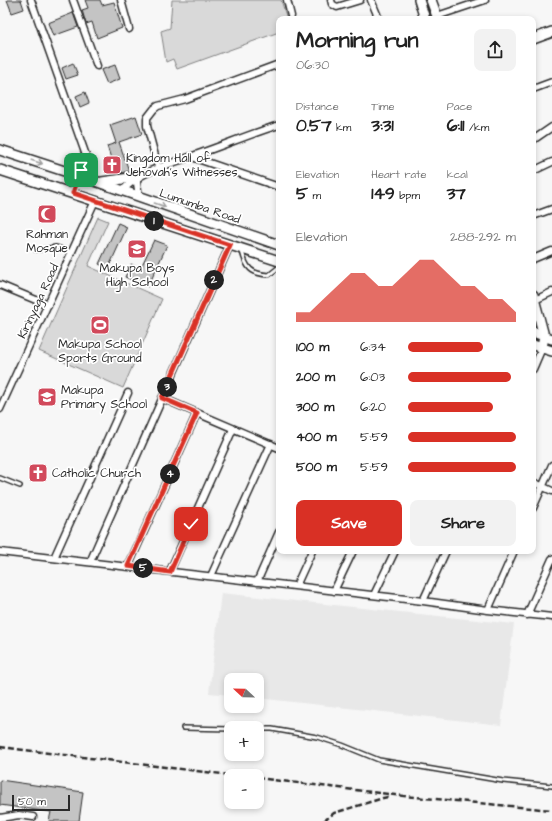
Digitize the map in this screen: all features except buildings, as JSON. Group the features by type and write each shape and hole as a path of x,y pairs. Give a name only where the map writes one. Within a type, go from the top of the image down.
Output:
{"main road":[{"path":"419,0 424,16"},
{"path":"431,0 437,16"},
{"path":"536,38 552,32"},
{"name":"Lumumba Road","path":"0,150 76,183 95,201 276,261"},
{"name":"Lumumba Road","path":"0,170 76,183 96,182 276,244"},
{"path":"96,182 137,177"},
{"path":"115,208 122,191"},
{"path":"536,304 548,337"},
{"path":"536,333 548,337"},
{"path":"548,337 538,347 552,351"}],"street":[{"path":"31,0 96,182"},
{"path":"73,0 97,66"},
{"path":"121,0 129,29"},
{"path":"287,0 291,16"},
{"path":"331,0 332,4 337,7 360,0"},
{"path":"371,0 378,16"},
{"path":"443,16 485,0"},
{"path":"158,167 147,126 147,118 154,109 158,106 185,99 276,65"},
{"path":"536,89 552,82"},
{"path":"122,191 137,177 158,167 192,157 276,126"},
{"path":"536,138 552,127"},
{"path":"192,157 276,186"},
{"path":"76,183 81,170 88,162"},
{"path":"536,170 552,162"},
{"path":"137,177 140,198"},
{"name":"Kirinyaga Road","path":"0,409 95,201"},
{"path":"536,215 552,208"},
{"path":"90,562 230,245"},
{"path":"536,258 552,251"},
{"path":"0,285 48,305"},
{"path":"536,297 552,292"},
{"path":"54,558 128,393"},
{"path":"162,398 276,447"},
{"path":"128,566 197,413"},
{"path":"170,572 233,428"},
{"path":"211,576 270,444"},
{"path":"536,501 552,465"},
{"path":"536,484 552,491"},
{"path":"256,582 276,539"},
{"path":"0,552 552,617"},
{"path":"296,586 311,554"},
{"path":"334,591 352,554"},
{"path":"374,595 394,554"},
{"path":"423,601 445,554"},
{"path":"488,610 513,554"},
{"path":"527,615 552,559"},
{"path":"0,818 19,815 33,817"}],"lane":[{"path":"36,250 56,247 72,252"},
{"path":"242,249 245,262 251,270 264,275 269,275 276,269"},
{"path":"0,478 20,486"},
{"path":"183,728 224,729"},
{"path":"264,729 317,737 379,760 503,781 552,786"}],"shaded area":[{"path":"172,0 281,0 286,16 276,16 276,33 177,69 173,59 166,62 161,31 170,28"},
{"name":"Makupa School Sports Ground","path":"98,217 108,221 88,266 162,299 123,388 39,351"},
{"path":"221,593 514,624 501,725 264,699 264,673 224,673 224,694 209,693"}],"railway":[{"path":"0,747 224,774"},
{"path":"264,779 404,796 552,810"},
{"path":"324,821 334,813 388,797"}],"place":[{"name":"Kingdom Hall of Jehovah's Witnesses","path":"112,165"},
{"name":"Rahman Mosque","path":"47,214"},
{"name":"Makupa Boys High School","path":"137,249"},
{"name":"Makupa School Sports Ground","path":"100,325"},
{"name":"Makupa Primary School","path":"47,397"},
{"name":"Catholic Church","path":"38,473"}],"route":[{"path":"81,170 75,175 79,176 73,193 230,245 162,398 197,413 128,566 170,572 191,524"}]}
